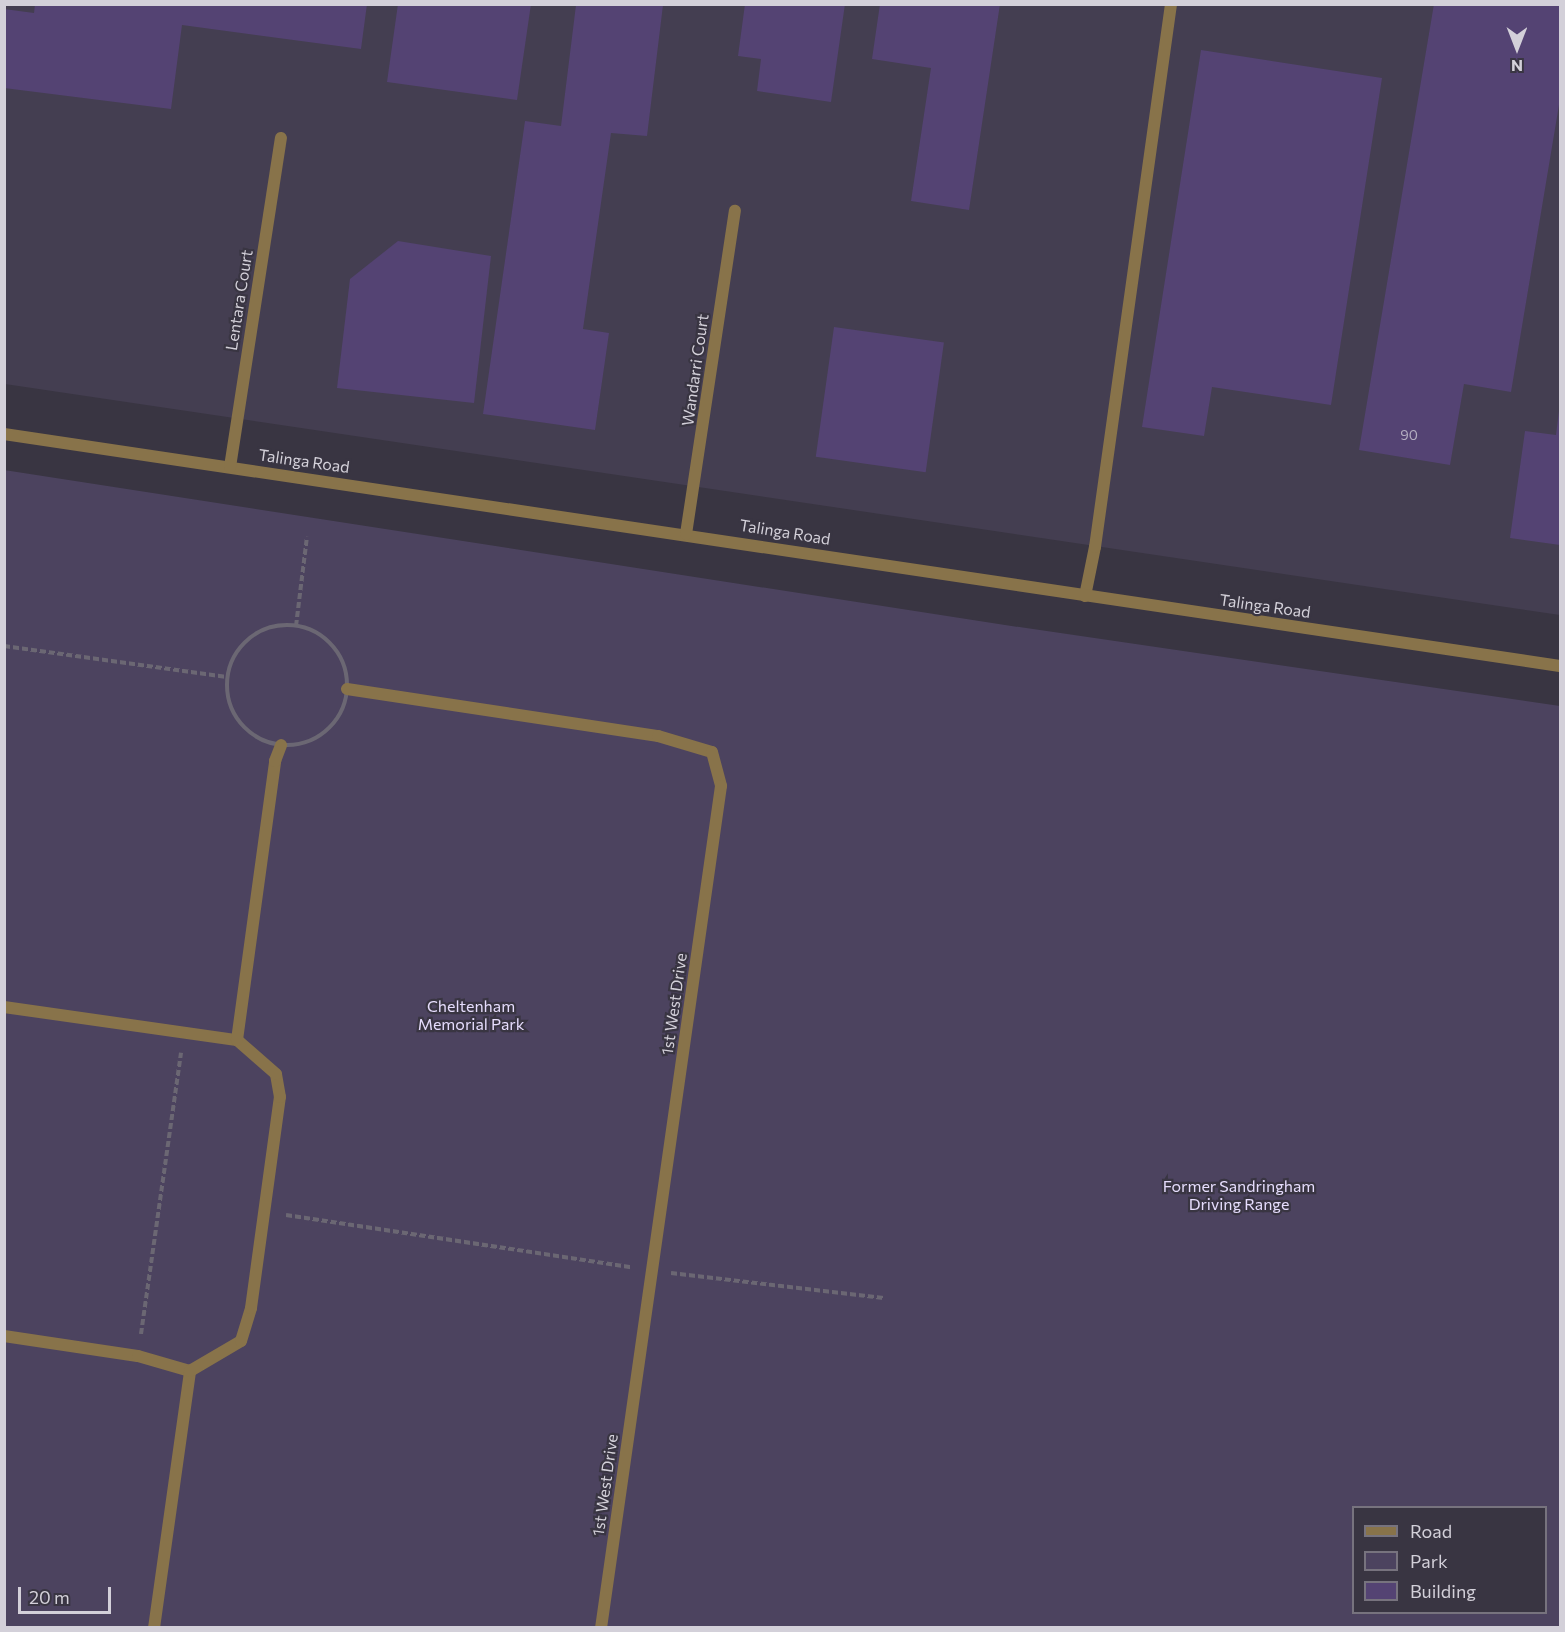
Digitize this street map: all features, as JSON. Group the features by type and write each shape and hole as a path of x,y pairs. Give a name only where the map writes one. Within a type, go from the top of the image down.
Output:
{"street":[{"path":"1085,596 1095,547 1171,4"},
{"name":"Lentara Court","path":"230,467 281,138"},
{"name":"Wandarri Court","path":"686,534 735,211"},
{"name":"Talinga Road","path":"4,434 1560,666"},
{"name":"1st West Drive","path":"347,689 658,736 711,752 721,786 601,1628"},
{"path":"237,1040 275,761 281,745"},
{"path":"4,1007 237,1040 276,1074 280,1097 251,1308 241,1341 190,1371 138,1356 4,1336"},
{"path":"154,1628 190,1371"}],"path":[{"path":"296,626 307,537"},
{"path":"4,646 227,677 233,659 251,638 277,626 296,626 320,636 339,655 345,672 347,689"},
{"path":"138,1356 183,1032"},
{"path":"264,1212 653,1270 884,1298"}],"shaded area":[{"path":"5,5 1560,5 1560,615 5,384"}],"green space":[{"name":"Cheltenham Memorial Park","path":"4,470 1005,625 1560,706 1560,1627 5,1627"}],"building":[{"path":"35,4 367,4 361,49 182,25 171,109 4,88 4,9 34,13"},
{"path":"398,4 531,4 517,100 387,82"},
{"path":"745,4 845,4 831,102 757,91 761,59 738,56"},
{"path":"880,4 1000,4 969,210 911,201 931,68 872,59"},
{"path":"1434,4 1560,4 1560,99 1511,392 1464,384 1450,465 1359,450"},
{"path":"576,5 663,5 647,136 611,133 583,329 609,333 595,430 483,414 525,121 561,126"},
{"path":"1201,50 1382,78 1331,405 1212,387 1204,436 1142,427"},
{"path":"398,241 491,256 474,403 337,388 350,279"},
{"path":"834,327 944,342 926,472 816,457"},
{"path":"1559,411 1560,545 1510,538 1525,431 1556,435"}],"park label":[{"name":"Former Sandringham Driving Range","path":"1239,1195"}]}
